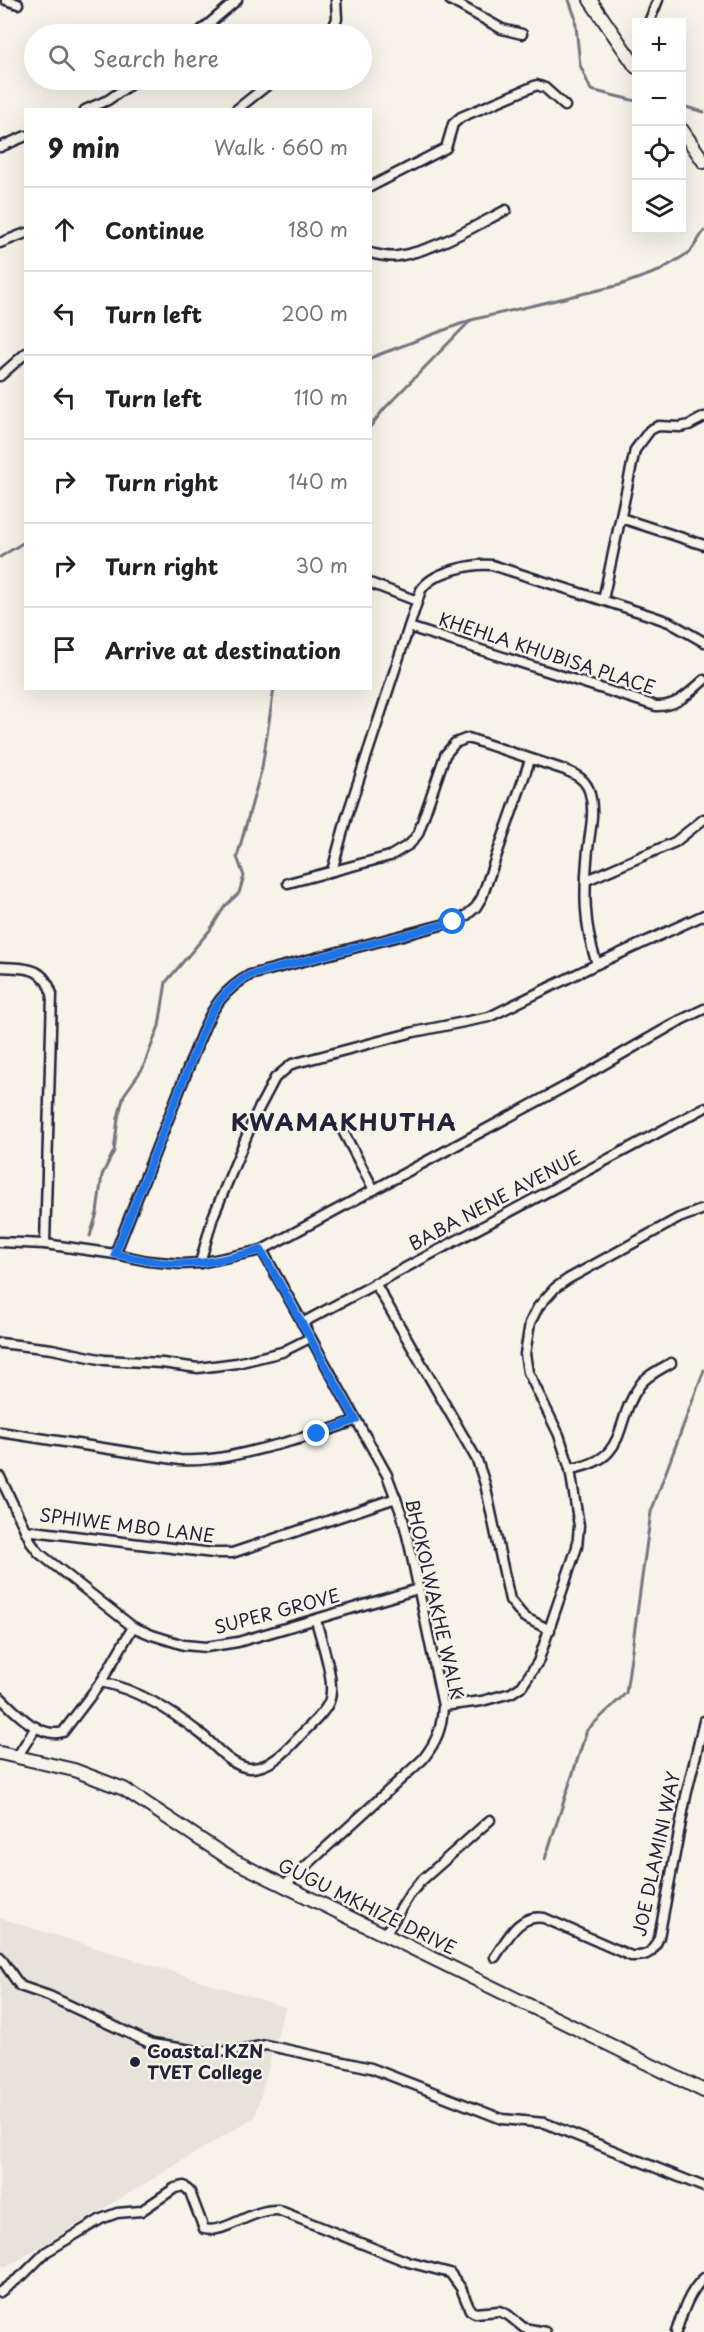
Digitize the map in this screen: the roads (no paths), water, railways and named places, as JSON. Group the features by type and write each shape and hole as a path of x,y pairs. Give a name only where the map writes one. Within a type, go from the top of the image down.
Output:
{"street":[{"path":"6,0 18,4"},
{"path":"209,24 237,0"},
{"path":"335,24 337,19 336,0"},
{"path":"450,0 502,29 522,34"},
{"path":"590,0 632,59"},
{"path":"650,18 657,0"},
{"path":"372,186 446,148 453,124 461,117 476,110 540,85 565,106"},
{"path":"90,108 108,100 122,90"},
{"path":"239,108 261,90"},
{"path":"0,147 24,137"},
{"path":"686,137 704,162"},
{"path":"372,253 397,257 419,250 452,237 506,210"},
{"path":"0,243 24,234"},
{"path":"0,376 24,355"},
{"path":"603,600 631,460 641,441 650,430 658,426 680,427 704,417"},
{"path":"621,518 704,545"},
{"path":"332,871 347,816 417,601 421,590 429,581 448,572 481,564 492,565 669,622 704,642"},
{"path":"372,585 417,601"},
{"name":"KHEHLA KHUBISA PLACE","path":"409,627 656,706 671,705 679,701 704,680"},
{"path":"288,883 390,856 410,844 418,834 445,755 455,743 468,738 578,776 587,785 592,803 586,927 597,964"},
{"path":"115,1254 212,1010 222,996 235,983 250,975 416,932 466,916 476,907 482,897 530,760"},
{"path":"587,880 669,845 704,819"},
{"path":"200,1263 213,1216 255,1116 266,1092 285,1069 310,1059 414,1032 489,1017 704,915"},
{"path":"0,967 37,971 48,983 52,994 45,1244"},
{"path":"0,1242 45,1244 148,1261 200,1263 261,1250 704,1009"},
{"name":"BABA NENE AVENUE","path":"302,1323 704,1108"},
{"path":"344,1133 374,1190"},
{"path":"443,1706 498,1697 522,1686 538,1662 577,1547 579,1526 570,1469 559,1435 528,1372 525,1354 527,1337 534,1315 545,1298 568,1279 679,1218 704,1209"},
{"name":"BHOKOLWAKHE WALK","path":"261,1250 387,1475 402,1515 443,1706 439,1735 423,1758 284,1886"},
{"path":"375,1283 477,1460 485,1484 510,1600 524,1617 550,1630"},
{"path":"0,1343 51,1349 104,1359 198,1368 237,1363 282,1352 310,1338"},
{"path":"570,1469 596,1463 610,1451 619,1438 630,1405 641,1384 671,1363"},
{"path":"0,1432 180,1460 200,1461 245,1453 308,1437 356,1420"},
{"name":"SUPER GROVE","path":"0,1477 39,1553 133,1627 167,1640 206,1647 238,1642 418,1588"},
{"name":"SPHIWE MBO LANE","path":"26,1530 213,1553 232,1553 396,1498"},
{"path":"101,1682 143,1696 200,1734 239,1765 250,1768 264,1766 278,1759 323,1712 331,1699 332,1685 316,1620"},
{"path":"0,1697 36,1727 55,1734 63,1732 101,1682 133,1627"},
{"name":"JOE DLAMINI WAY","path":"495,1957 528,1917 544,1918 631,1956 642,1957 654,1950 659,1937 683,1807 704,1721"},
{"path":"17,1757 36,1727"},
{"name":"GUGU MKHIZE DRIVE","path":"0,1753 74,1770 124,1789 209,1847 384,1936 704,2091"},
{"path":"384,1936 420,1882 490,1820"},
{"path":"0,1958 20,1986 49,1996 152,2044 205,2052 234,2051 266,2045 371,2068 502,2119 545,2123 704,2187"},
{"path":"0,2292 23,2275 46,2252 101,2219 117,2213 141,2211 175,2188 184,2186 190,2192 204,2229 214,2230 255,2212 267,2209 278,2210 408,2262 450,2273 461,2288 470,2310 475,2313 499,2311 524,2328 545,2332"},
{"path":"676,2332 698,2284 704,2278"}],"waterway":[{"path":"569,0 575,17 580,65 591,90 632,100"},
{"path":"686,107 704,112"},
{"path":"372,357 471,320 620,285 659,271 690,252 704,231"},
{"path":"372,424 384,409 470,321"},
{"path":"0,557 24,542"},
{"path":"90,1236 97,1213 102,1175 114,1151 118,1118 124,1095 143,1068 159,1026 166,982 210,930 225,906 239,893 244,876 237,857 262,768 274,690"},
{"path":"545,1859 587,1730 626,1693 651,1512 704,1370"}],"place":[{"name":"Coastal KZN TVET College","path":"135,2062"}],"district":[{"name":"KWAMAKHUTHA","path":"344,1123"}]}
